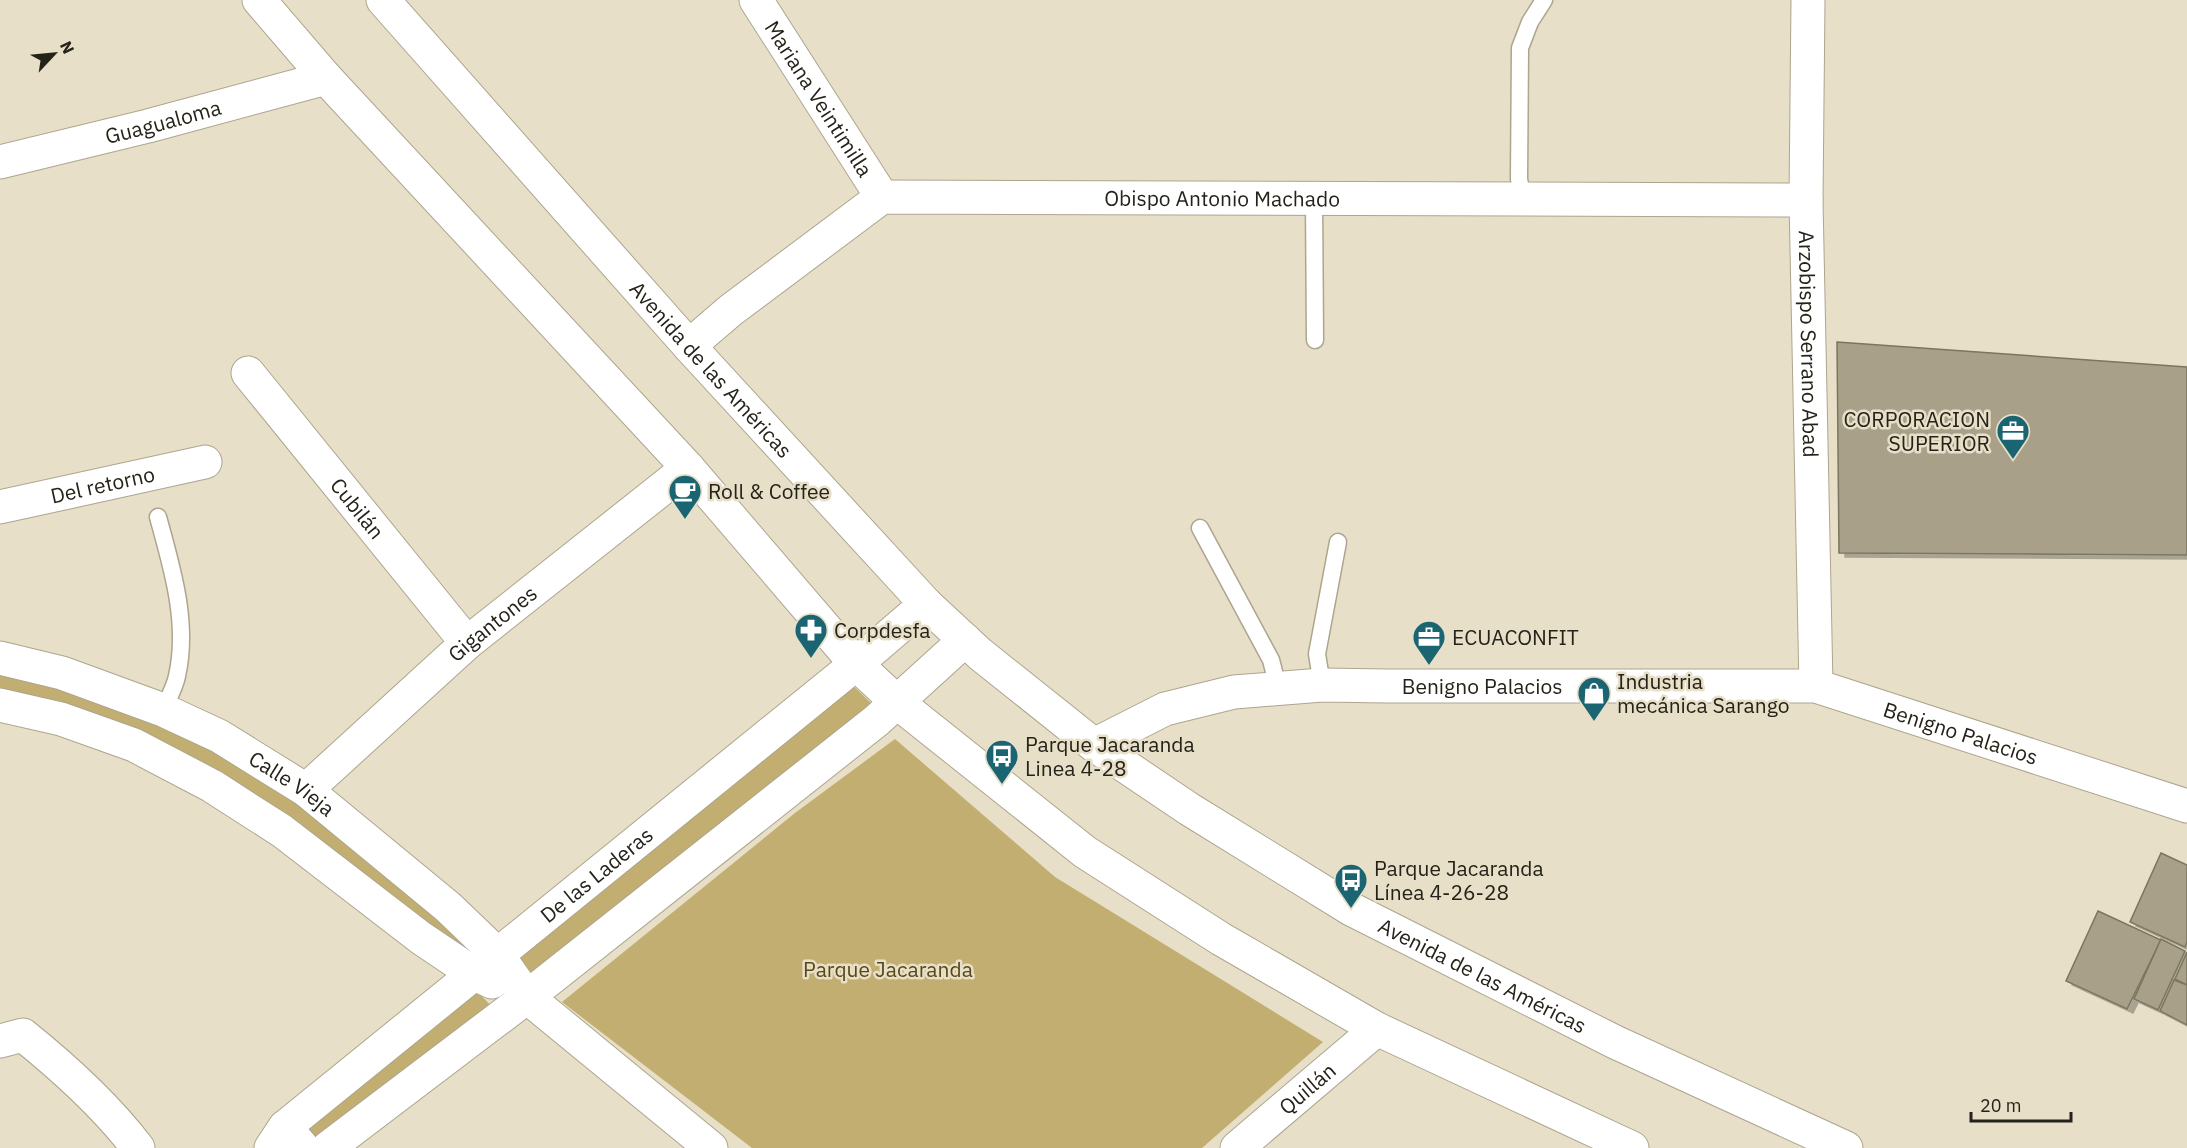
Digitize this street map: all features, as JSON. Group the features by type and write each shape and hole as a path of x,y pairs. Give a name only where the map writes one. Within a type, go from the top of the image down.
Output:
{"main road":[{"path":"259,0 326,78 688,468 856,664 898,703 1085,852 1221,939 1377,1029 1616,1144"},
{"name":"Avenida de las Américas","path":"383,0 689,346 926,604 965,640 1094,745 1189,808 1351,909 1615,1042 1845,1148"},
{"name":"Mariana Veintimilla","path":"756,0 882,197"},
{"name":"Arzobispo Serrano Abad","path":"1808,0 1806,200 1816,686"},
{"name":"Guagualoma","path":"0,162 148,126 326,78"},
{"path":"689,346 731,310 882,197"},
{"name":"Obispo Antonio Machado","path":"882,197 1806,200"},
{"name":"Cubilán","path":"248,373 467,643"},
{"name":"Del retorno","path":"0,507 205,462"},
{"name":"Gigantones","path":"306,790 467,643 688,468"},
{"name":"De las Laderas","path":"286,1141 485,964 856,664 926,604"},
{"path":"328,1148 526,997 898,703 965,640"},
{"name":"Calle Vieja","path":"0,658 62,673 163,710 219,736 306,790 448,908 485,964"},
{"name":"Benigno Palacios","path":"1094,745 1165,709 1234,692 1278,687 1322,685 1816,686 2187,806"},
{"name":"Calle Vieja","path":"0,705 61,718 134,745 212,786 282,831 422,938 485,964 711,1148"},
{"name":"Quillán","path":"1237,1148 1377,1029"},
{"path":"0,1041 23,1035 53,1059 138,1148"}],"lane":[{"path":"1523,200 1519,179 1520,48 1530,22 1544,0"},
{"path":"1314,199 1316,340"},
{"path":"158,517 176,583 181,634 177,676 163,710"},
{"path":"1200,528 1271,660 1278,687"},
{"path":"1322,685 1317,654 1338,542"}],"green space":[{"path":"0,658 219,736 497,954 473,973 212,786 0,705"},
{"path":"848,681 872,704 537,979 514,953"},
{"name":"Parque Jacaranda","path":"895,739 1055,877 1323,1042 1202,1148 752,1148 562,1002 795,813"},
{"path":"470,984 495,1010 316,1148 296,1128"}],"building":[{"name":"CORPORACION SUPERIOR","path":"1837,342 2187,367 2187,555 1839,553"},
{"path":"2161,853 2187,865 2187,942 2185,947 2130,922"},
{"path":"2098,911 2161,940 2127,1009 2066,981"},
{"path":"2161,939 2185,951 2158,1010 2134,999"},
{"path":"2187,952 2187,985 2175,979"},
{"path":"2174,980 2187,985 2187,1025 2160,1011"}],"place":[{"name":"CORPORACION SUPERIOR","path":"2013,460"},
{"name":"Roll & Coffee","path":"685,520"},
{"name":"Corpdesfa","path":"811,659"},
{"name":"ECUACONFIT","path":"1429,666"},
{"name":"Industria mecánica Sarango","path":"1594,722"},
{"name":"Parque Jacaranda Linea 4-28","path":"1002,785"},
{"name":"Parque Jacaranda Línea 4-26-28","path":"1351,909"}]}
